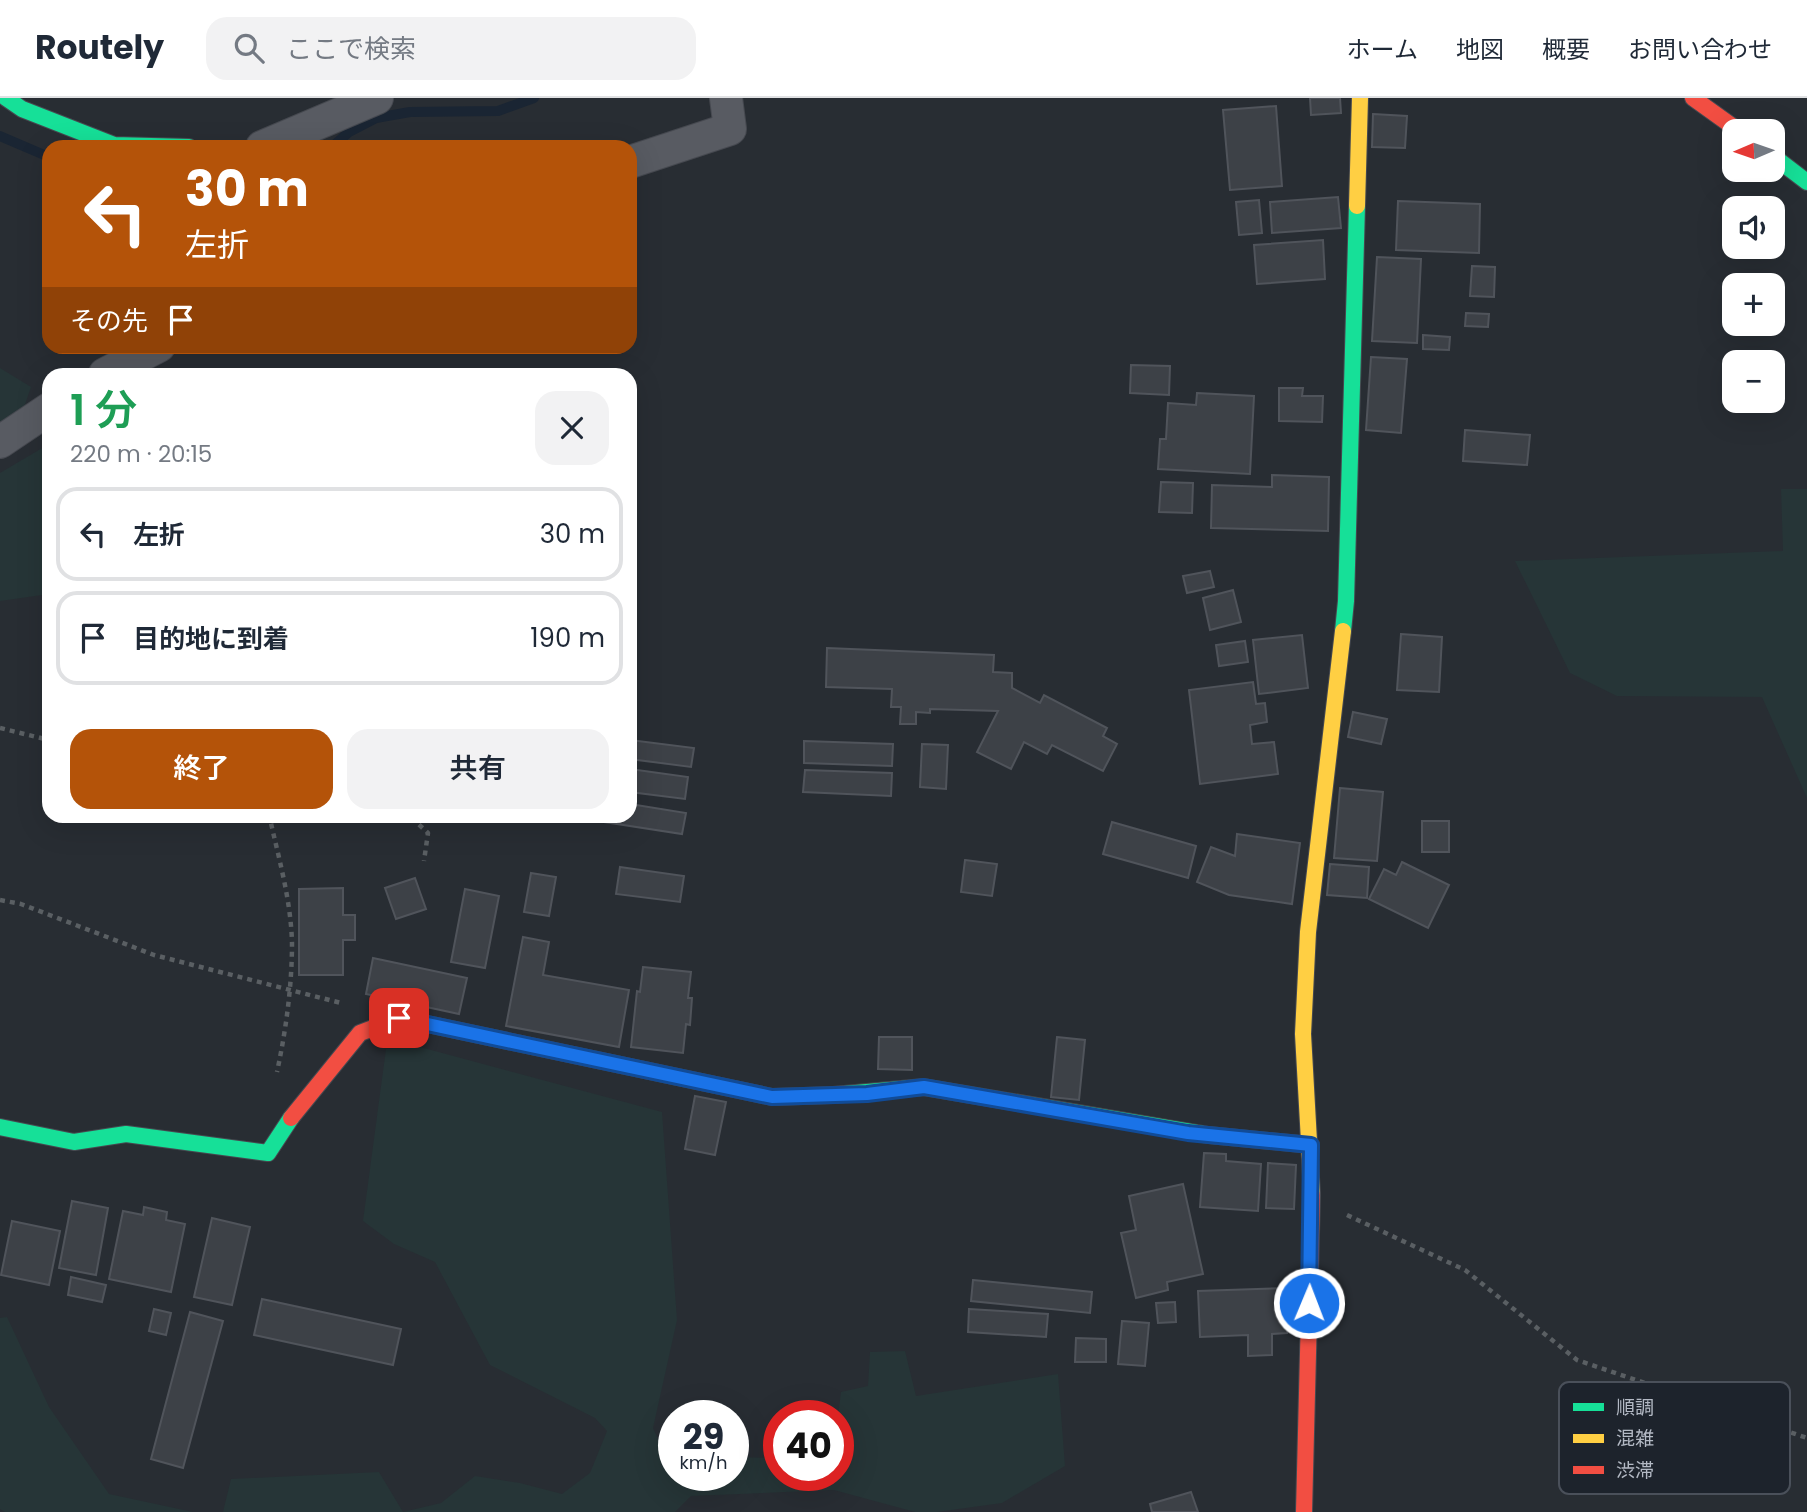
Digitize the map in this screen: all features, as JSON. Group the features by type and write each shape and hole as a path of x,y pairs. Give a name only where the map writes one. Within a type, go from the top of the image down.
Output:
{"street":[{"path":"6,98 22,109 101,140"},
{"path":"278,140 377,98"},
{"path":"637,160 730,129 726,98"},
{"path":"1304,1512 1312,1198 1303,1034 1305,983 1308,932 1346,601 1360,98"},
{"path":"1693,98 1722,119"},
{"path":"1785,165 1807,182"},
{"path":"117,368 144,354"},
{"path":"0,442 42,414"},
{"path":"0,1127 74,1142 126,1135 268,1153 302,1101 360,1033 399,1018 772,1097 867,1094 924,1087 1188,1133 1311,1145"}],"path":[{"path":"0,728 42,738"},
{"path":"269,823 282,874 292,941 287,1027 275,1082"},
{"path":"417,823 428,833 424,861"},
{"path":"0,900 21,904 153,956 351,1006"},
{"path":"1312,1198 1465,1270 1577,1360 1642,1382"},
{"path":"1790,1432 1807,1438"}],"shaded area":[{"path":"0,368 31,387 22,413 0,424"},
{"path":"42,448 42,595 0,601 0,473"},
{"path":"1781,489 1807,489 1807,798 1762,697 1617,696 1570,673 1515,561 1783,551"},
{"path":"420,1047 662,1112 677,1320 653,1428 658,1439 658,1491 749,1491 749,1457 763,1458 763,1491 810,1491 691,1496 675,1512 403,1512 441,1503 475,1476 520,1483 562,1494 590,1473 607,1431 595,1418 490,1365 435,1262 394,1244 363,1221 386,1049"},
{"path":"7,1317 49,1407 109,1494 193,1512 5,1512 0,1509 0,1318"},
{"path":"905,1351 916,1396 1058,1374 1065,1466 1002,1503 937,1512 915,1512 838,1491 854,1491 854,1400 840,1400 841,1392 868,1386 870,1352"},
{"path":"379,1472 403,1512 223,1512 231,1479"}],"building":[{"path":"1310,98 1340,98 1341,113 1311,115"},
{"path":"1276,106 1282,186 1230,190 1223,110"},
{"path":"1373,114 1407,116 1405,148 1372,147"},
{"path":"1338,197 1341,228 1272,233 1270,202"},
{"path":"1259,200 1262,233 1239,235 1236,202"},
{"path":"1398,201 1480,204 1479,253 1396,250"},
{"path":"1323,240 1325,279 1257,284 1254,245"},
{"path":"1377,257 1421,259 1417,343 1372,341"},
{"path":"1472,266 1495,267 1494,297 1470,296"},
{"path":"1466,313 1489,314 1488,327 1465,326"},
{"path":"1423,335 1450,337 1449,350 1423,349"},
{"path":"1371,357 1407,359 1401,433 1366,430"},
{"path":"1131,365 1170,366 1169,395 1130,393"},
{"path":"1279,388 1303,388 1302,396 1323,396 1322,422 1279,421"},
{"path":"1197,393 1254,396 1250,474 1158,469 1160,439 1166,439 1168,403 1196,405"},
{"path":"1465,430 1530,435 1527,465 1463,461"},
{"path":"1272,475 1329,477 1328,531 1211,528 1212,485 1272,487"},
{"path":"1161,482 1193,483 1192,513 1159,512"},
{"path":"1210,571 1214,587 1187,593 1183,576"},
{"path":"1233,590 1241,622 1210,630 1203,598"},
{"path":"1401,634 1442,637 1439,692 1397,690"},
{"path":"1302,635 1308,688 1259,694 1253,640"},
{"path":"1245,641 1248,662 1219,666 1216,645"},
{"path":"827,648 994,655 993,672 1012,673 1012,688 1040,703 1044,695 1107,728 1103,736 1117,744 1103,771 1052,745 1047,754 1024,742 1011,769 977,752 998,711 930,709 930,713 916,712 916,724 900,724 901,707 891,707 892,689 826,687"},
{"path":"1253,682 1256,704 1265,703 1267,722 1250,725 1252,744 1274,742 1278,774 1200,784 1189,690"},
{"path":"1353,712 1387,719 1381,744 1348,737"},
{"path":"637,741 694,748 691,767 637,760"},
{"path":"804,741 893,744 892,766 804,763"},
{"path":"922,744 948,745 946,789 920,787"},
{"path":"637,770 688,777 685,799 637,793"},
{"path":"805,770 892,773 891,796 803,792"},
{"path":"1340,788 1383,792 1377,861 1334,858"},
{"path":"637,805 686,813 682,834 610,823 637,823"},
{"path":"1422,821 1449,821 1449,852 1422,852"},
{"path":"1112,822 1196,846 1188,878 1103,854"},
{"path":"1237,834 1300,843 1292,904 1229,895 1197,882 1211,847 1235,856"},
{"path":"965,860 997,864 992,896 961,892"},
{"path":"1402,862 1449,885 1428,928 1369,899 1384,869 1396,875"},
{"path":"1330,864 1369,867 1367,898 1327,895"},
{"path":"620,867 684,876 680,902 616,894"},
{"path":"531,873 556,877 549,916 524,912"},
{"path":"415,878 426,909 396,919 385,888"},
{"path":"343,888 343,915 355,915 355,940 343,940 343,975 299,975 299,889"},
{"path":"465,889 499,896 485,968 451,962"},
{"path":"523,937 549,942 543,975 629,990 619,1047 506,1026"},
{"path":"373,958 467,978 459,1014 366,994"},
{"path":"643,967 691,972 688,998 692,998 690,1025 686,1024 683,1053 631,1047 637,991 640,992"},
{"path":"879,1037 912,1037 912,1070 878,1069"},
{"path":"1057,1037 1085,1040 1079,1100 1051,1097"},
{"path":"695,1096 726,1102 715,1155 685,1149"},
{"path":"1204,1153 1226,1154 1226,1161 1261,1164 1258,1211 1200,1207"},
{"path":"1268,1163 1296,1165 1294,1209 1266,1208"},
{"path":"1183,1184 1203,1274 1167,1282 1168,1290 1136,1298 1121,1233 1136,1230 1129,1196"},
{"path":"72,1201 108,1208 96,1275 59,1268"},
{"path":"144,1207 167,1212 166,1220 185,1224 171,1292 109,1279 123,1211 143,1215"},
{"path":"212,1218 250,1227 232,1305 194,1297"},
{"path":"12,1221 60,1231 49,1285 1,1275"},
{"path":"71,1277 106,1285 102,1302 68,1295"},
{"path":"973,1280 1092,1292 1090,1313 971,1301"},
{"path":"1286,1288 1287,1333 1272,1334 1272,1355 1248,1356 1248,1335 1200,1337 1198,1291"},
{"path":"262,1299 401,1329 393,1365 254,1335"},
{"path":"1175,1302 1176,1322 1158,1323 1156,1303"},
{"path":"154,1309 171,1313 166,1335 149,1331"},
{"path":"969,1309 1048,1314 1046,1337 968,1332"},
{"path":"190,1312 223,1321 183,1468 151,1459"},
{"path":"1122,1321 1149,1323 1145,1366 1118,1364"},
{"path":"1076,1338 1106,1339 1106,1362 1075,1362"},
{"path":"1191,1492 1198,1512 1152,1512 1150,1504"}],"waterway":[{"path":"340,140 349,132 376,118 410,112 498,111 534,98"},
{"path":"0,136 42,154"}],"traffic: fast":[{"path":"6,98 22,109 101,140"},
{"path":"1785,165 1807,182"},
{"path":"1343,631 1357,206"},
{"path":"833,1095 924,1087 1209,1135"},
{"path":"0,1127 74,1142 126,1134 268,1153 291,1118"}],"traffic: slow":[{"path":"1357,206 1360,98"},
{"path":"1312,1195 1303,1034 1308,932 1343,631"},
{"path":"1209,1135 1311,1145"}],"traffic: jam":[{"path":"1693,98 1722,119"},
{"path":"291,1118 360,1033 399,1018 772,1097 833,1095"},
{"path":"1304,1512 1312,1195"}],"route":[{"path":"399,1018 772,1097 867,1094 924,1087 1188,1133 1311,1145 1309,1303"}]}
